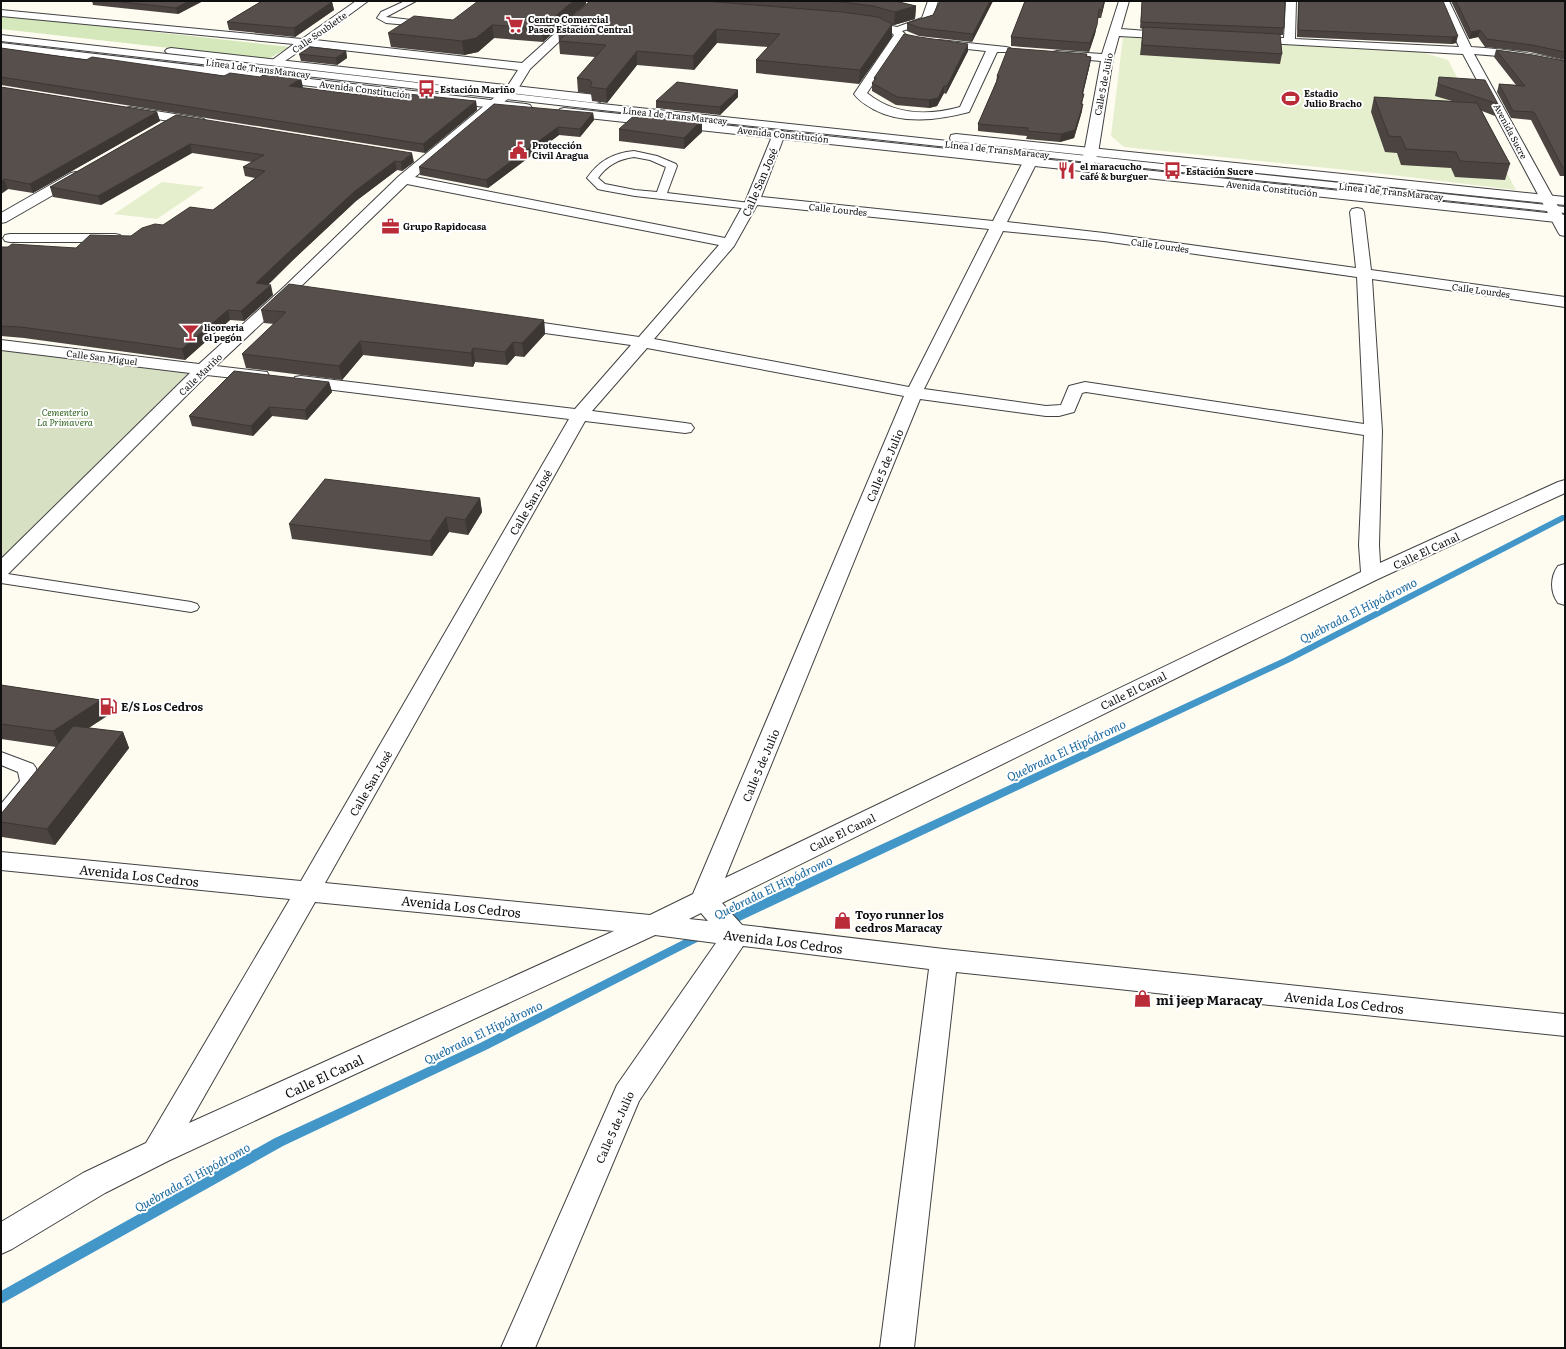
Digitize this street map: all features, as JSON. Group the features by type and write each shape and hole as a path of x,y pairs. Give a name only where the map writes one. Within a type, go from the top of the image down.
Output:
{"street":[{"name":"Calle Soublette","path":"275,63 363,1"},
{"name":"Calle Mariño","path":"1,570 203,369 297,291 404,179 421,158 503,96 525,67 600,1"},
{"path":"933,1 927,20 898,32 860,94 867,101 883,110 910,115 938,116 965,109 993,49"},
{"name":"Calle 5 de Julio","path":"1089,160 1107,58 1124,1"},
{"path":"1289,42 1290,1"},
{"name":"Avenida Sucre","path":"1444,1 1466,49 1558,211"},
{"path":"1,13 303,42 525,67"},
{"path":"849,21 870,24 913,38"},
{"name":"Avenida Constitución","path":"1,31 275,63 779,134 1030,162 1089,160 1558,211"},
{"path":"1116,32 1187,36"},
{"path":"1242,39 1466,49 1530,56 1565,64"},
{"path":"926,41 993,49 1016,50"},
{"name":"Avenida Constitución","path":"1,46 503,96 549,94 1089,160 1558,211"},
{"path":"1046,53 1107,58"},
{"path":"115,109 214,125"},
{"path":"155,130 176,118"},
{"name":"Calle San José","path":"157,1152 580,415 642,342 730,243 752,203 779,134"},
{"name":"Calle 5 de Julio","path":"704,899 914,393 1030,162"},
{"path":"1,219 88,169"},
{"path":"404,179 730,243"},
{"name":"Avenida Constitución","path":"1558,211 1565,201"},
{"name":"Calle Lourdes","path":"752,203 1104,237 1565,302"},
{"path":"1558,211 1565,232"},
{"path":"1357,212 1364,273 1372,432 1369,545 1371,575"},
{"path":"1,250 6,246 6,236 98,239 128,237"},
{"path":"501,321 642,342 914,393 1053,412 1068,408 1075,390 1084,387 1372,432"},
{"name":"Calle San Miguel","path":"1,345 685,428"},
{"name":"Calle El Canal","path":"1,1240 94,1183 157,1152 666,927 704,899 1371,575 1565,486"},
{"path":"1565,570 1562,591 1565,599"},
{"name":"Avenida Los Cedros","path":"1,861 666,927 944,960 1565,1025"},
{"path":"704,899 733,936"},
{"name":"Calle 5 de Julio","path":"518,1348 627,1094 733,936"},
{"path":"897,1348 944,960"}],"lane":[{"path":"412,1 384,14 381,18 386,21 436,25"},
{"name":"Línea 1 de TransMaracay","path":"1,38 503,96"},
{"path":"661,195 672,166 659,158 646,155 624,155 609,160 598,169 592,178 602,187 635,193 752,203"},
{"path":"1,578 191,607"},
{"path":"1,758 27,768 29,782 1,817"}],"green space":[{"path":"1,15 290,47 268,59 1,29"},
{"name":"Estadio Julio Bracho","path":"1123,37 1418,51 1448,60 1516,190 1375,173 1124,147 1111,136"},
{"path":"162,182 204,187 157,219 114,214"},
{"name":"Cementerio La Primavera","path":"1,346 203,369 1,570"}],"building":[{"path":"112,1 189,1 176,8"},
{"path":"262,1 332,2 294,28 227,22"},
{"path":"478,1 573,1 542,28 492,25 476,38 462,41 388,33 414,16 453,20"},
{"path":"590,1 704,1 842,12 878,17 892,24 860,70 756,60 780,34 716,29 693,56 637,51 606,89 590,87 592,83 590,80 577,78 606,45 559,41 569,31 558,30"},
{"path":"823,1 895,1 916,6 895,12 873,6"},
{"path":"940,1 990,1 973,34 920,28 907,23 933,15"},
{"path":"1025,1 1104,1 1102,10 1099,9 1097,25 1090,43 1011,37"},
{"path":"1142,1 1285,1 1284,28 1141,22"},
{"path":"1299,1 1443,1 1458,36 1298,30"},
{"path":"1456,1 1565,1 1565,52 1532,45 1487,39 1480,30 1471,32"},
{"path":"1143,27 1280,34 1282,54 1142,45"},
{"path":"904,34 968,44 947,86 944,86 938,98 929,100 897,97 872,83"},
{"path":"310,47 346,51 336,58 299,54"},
{"path":"1,48 86,60 92,57 224,76 230,73 260,77 265,74 301,78 289,86 360,95 367,91 395,95 398,93 476,101 423,144 1,77"},
{"path":"1008,48 1087,54 1086,56 1091,57 1082,94 1084,94 1081,104 1083,104 1075,130 1061,134 1027,131 1028,128 978,124 999,76 997,76"},
{"path":"1496,50 1565,61 1565,168 1563,168 1534,112 1513,111 1499,84 1525,86"},
{"path":"1439,77 1485,80 1498,104 1438,84"},
{"path":"677,82 738,90 720,107 656,101"},
{"path":"1,87 157,112 30,184 4,179 1,182"},
{"path":"1374,97 1477,103 1510,164 1460,161 1456,152 1406,149 1401,137 1389,136"},
{"path":"494,104 593,113 580,129 558,127 486,180 419,167"},
{"path":"637,113 702,120 684,138 619,129"},
{"path":"176,115 412,153 401,162 395,161 355,191 292,249 256,283 271,285 241,311 228,310 182,349 21,327 1,326 1,247 8,247 12,244 76,248 90,235 131,236 142,228 155,224 163,225 190,207 213,210 265,171 243,167 264,155 190,144 98,196 50,187"},
{"path":"289,284 544,320 522,343 513,342 505,352 473,348 471,353 360,341 339,366 242,354 286,312 261,310"},
{"path":"234,371 329,382 305,410 269,407 251,426 189,416"},
{"path":"325,479 480,498 465,520 446,517 430,541 289,524"},
{"path":"1,685 101,700 53,731 1,724"},
{"path":"73,726 123,732 47,829 1,822 1,814"}],"waterway":[{"name":"Quebrada El Hipódromo","path":"725,923 1287,660 1565,517"},
{"name":"Quebrada El Hipódromo","path":"1,1298 279,1142 484,1046 703,934"}],"place":[{"name":"Centro Comercial Paseo Estación Central","path":"515,24"},
{"name":"Estación Mariño","path":"427,89"},
{"name":"Estadio Julio Bracho","path":"1291,98"},
{"name":"Protección Civil Aragua","path":"519,150"},
{"name":"el maracucho café & burguer","path":"1067,171"},
{"name":"Estación Sucre","path":"1173,171"},
{"name":"Grupo Rapidocasa","path":"390,226"},
{"name":"licoreria el pegón","path":"191,332"},
{"name":"E/S Los Cedros","path":"108,706"},
{"name":"Toyo runner los cedros Maracay","path":"842,920"},
{"name":"mi jeep Maracay","path":"1143,999"}]}
